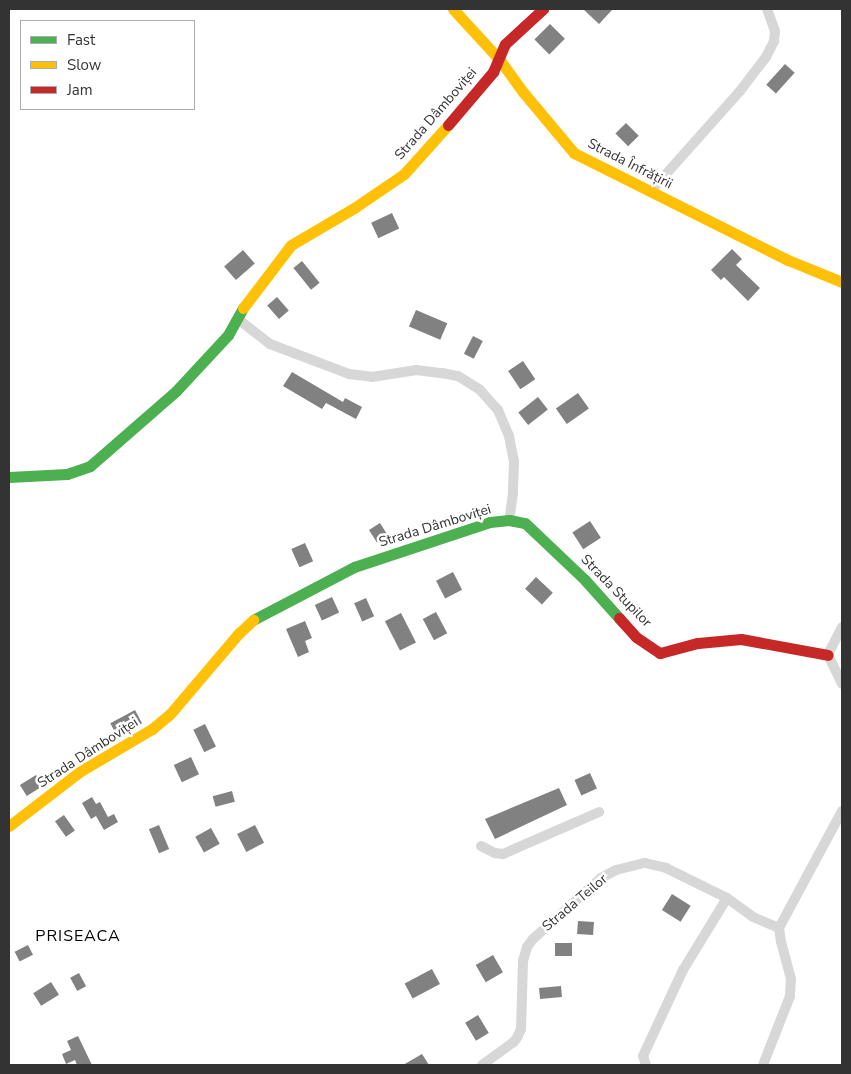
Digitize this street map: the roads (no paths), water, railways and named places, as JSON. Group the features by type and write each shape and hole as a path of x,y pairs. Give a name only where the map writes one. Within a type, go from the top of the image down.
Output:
{"street":[{"name":"Strada Înfrățirii","path":"453,9 499,59 539,112 574,152 788,260 842,282"},
{"name":"Strada Dâmboviței","path":"9,826 80,772 152,729 170,714 238,634 257,616 354,567 490,522 509,520 513,493 514,461 509,436 498,410 480,390 458,376 442,373 416,370 372,377 348,374 270,344 238,320 247,301 291,245 308,233 354,208 404,174 420,159 493,72 505,44 543,9"},
{"path":"650,192 740,91 766,57 774,41 776,31 767,9"},
{"path":"9,476 22,478 67,474 90,466 176,392 228,335 238,320"},
{"name":"Strada Stupilor","path":"509,520 525,523 585,580 636,637 660,653 698,643 741,639 828,655"},
{"path":"842,627 828,655 842,684"},
{"path":"763,1065 790,996 791,979 779,928 842,811"},
{"path":"481,846 495,853 503,854 599,812"},
{"name":"Strada Teilor","path":"482,1065 514,1042 518,1036 520,1029 522,961 527,947 533,939 601,878 616,870 645,864 666,868 727,898 753,917 779,928"},
{"path":"646,1065 643,1056 683,970 727,898"}],"district":[{"name":"PRISEACA","path":"78,936"}]}
